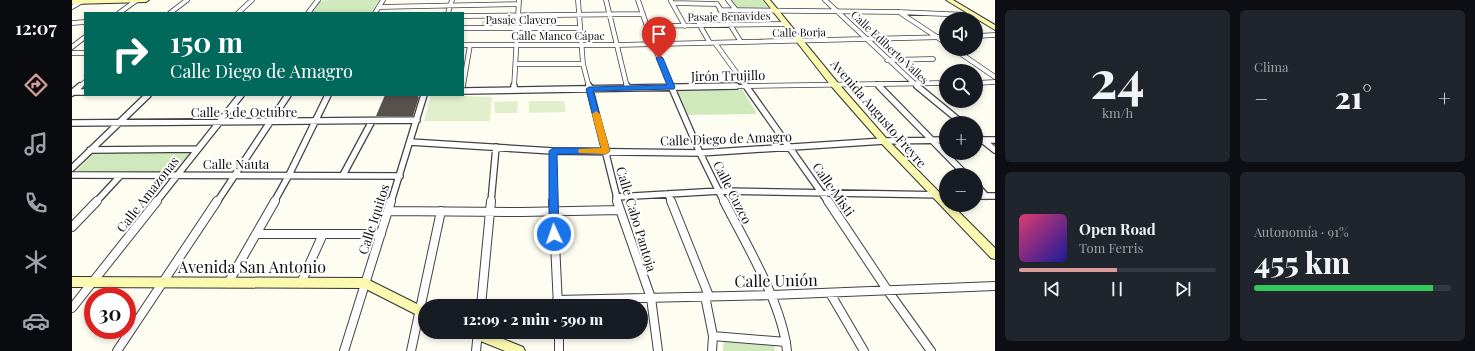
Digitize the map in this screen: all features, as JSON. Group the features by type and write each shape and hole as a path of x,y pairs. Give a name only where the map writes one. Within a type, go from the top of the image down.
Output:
{"main road":[{"path":"72,2 146,0"},
{"name":"Avenida Augusto Freyre","path":"767,0 835,84 884,141 995,256"},
{"path":"942,0 949,0 995,30"},
{"path":"945,0 964,12"},
{"path":"983,23 995,30"},
{"name":"Avenida San Antonio","path":"72,282 365,283 418,311"},
{"path":"490,339 519,351"}],"street":[{"path":"120,12 137,0"},
{"path":"171,12 187,0"},
{"path":"239,12 252,0"},
{"path":"309,12 318,0"},
{"path":"376,12 383,0"},
{"path":"448,12 452,0"},
{"name":"Calle Cabo Pantoja","path":"578,0 580,45 583,64 606,151 616,197 651,298 658,351"},
{"path":"606,0 627,88"},
{"name":"Calle Cuzco","path":"638,0 653,44 700,153 771,295 786,342 787,351"},
{"path":"728,0 736,10"},
{"name":"Calle Ediberto Valles","path":"825,0 887,60 953,116"},
{"path":"72,7 83,1"},
{"path":"684,26 672,1 714,3 717,4 741,42"},
{"path":"379,7 519,2 514,90"},
{"path":"720,10 939,14"},
{"path":"898,12 937,37"},
{"path":"464,16 643,14"},
{"path":"72,22 84,22"},
{"name":"Pasaje Benavides","path":"647,26 684,26 699,24 786,24"},
{"name":"Calle Misti","path":"699,24 822,192 888,291 931,351"},
{"name":"Pasaje Clavero","path":"464,28 579,28"},
{"path":"983,35 995,35"},
{"name":"Calle Borja","path":"653,44 866,40 937,37"},
{"path":"72,47 84,38"},
{"name":"Calle Manco Cápac","path":"464,45 653,44"},
{"path":"464,76 470,45"},
{"path":"72,53 84,53"},
{"path":"964,56 995,77"},
{"path":"887,60 933,59"},
{"path":"516,64 583,64"},
{"path":"983,83 995,82"},
{"path":"72,92 84,83"},
{"name":"Jirón Trujillo","path":"464,90 939,83"},
{"path":"876,84 959,168"},
{"path":"72,92 84,92"},
{"path":"72,168 147,96"},
{"name":"Calle Amazonas","path":"72,308 197,149 241,96"},
{"path":"117,351 164,283 287,96"},
{"path":"228,283 288,175 328,96"},
{"name":"Calle Iquitos","path":"344,351 400,176 424,96"},
{"name":"Calle 3 de Octubre","path":"72,123 417,120"},
{"path":"343,175 372,121"},
{"path":"72,129 79,123"},
{"name":"Calle Diego de Amagro","path":"410,142 553,151 700,153 884,141 939,140"},
{"path":"983,140 995,140"},
{"path":"983,142 995,150"},
{"path":"481,299 496,147"},
{"path":"90,150 197,149"},
{"path":"553,151 553,211 558,299"},
{"name":"Calle Nauta","path":"72,175 400,176"},
{"path":"72,227 120,176"},
{"path":"616,197 720,191 939,195"},
{"path":"983,193 986,196 995,196"},
{"path":"668,194 707,296 713,336 712,351"},
{"path":"388,211 490,212 620,210"},
{"path":"425,299 442,211"},
{"path":"256,234 381,234"},
{"path":"301,283 323,234"},
{"name":"Calle Unión","path":"632,299 995,286"},
{"path":"830,293 864,351"},
{"path":"411,351 418,327"},
{"path":"713,336 786,342"},
{"path":"476,339 476,351"},
{"path":"559,339 559,351"}],"green space":[{"path":"379,0 372,12 312,12 320,1"},
{"path":"730,0 762,0 768,8 736,8"},
{"path":"495,18 508,18 508,26 482,27 482,21 495,21"},
{"path":"742,89 757,114 688,115 677,91"},
{"path":"431,96 492,97 490,121 424,121"},
{"path":"518,101 517,113 495,113 494,102"},
{"path":"529,101 564,101 566,112 529,113"},
{"path":"94,152 192,152 177,171 172,173 75,173"},
{"path":"724,340 774,346 775,351 723,351"}],"building":[{"path":"385,96 419,97 413,116 376,116"}],"slow traffic":[{"path":"582,151 606,151 596,114"}],"route":[{"path":"554,234 553,151 606,151 589,89 671,87 659,58"}]}
